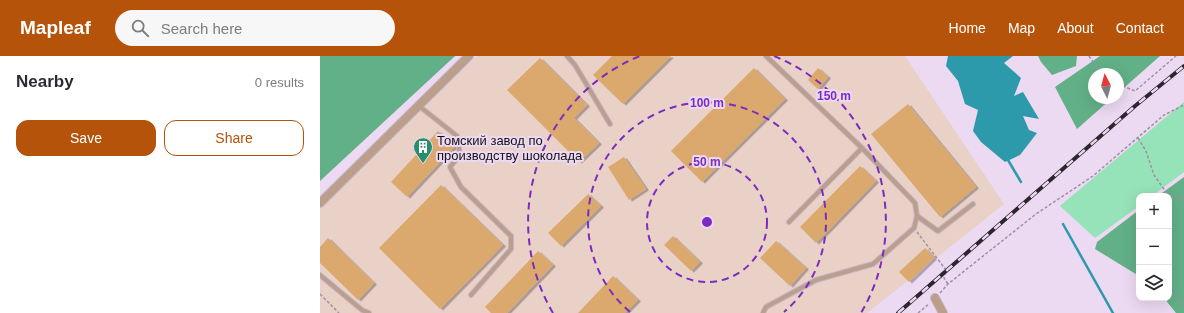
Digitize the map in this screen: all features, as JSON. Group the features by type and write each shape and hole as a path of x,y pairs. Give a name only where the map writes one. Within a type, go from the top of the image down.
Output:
{"street":[{"path":"320,203 469,56"},
{"path":"935,298 943,313"}],"lane":[{"path":"568,56 575,65 610,124"},
{"path":"763,313 766,306 816,280 872,264 914,228 917,216 916,203 862,148 766,56"},
{"path":"419,106 457,136 460,154 450,167 461,187 511,236 511,249 471,295"},
{"path":"789,222 862,148"},
{"path":"917,216 938,231 973,204"},
{"path":"320,275 362,310 369,313"}],"path":[{"path":"1089,56 1097,68"},
{"path":"1124,86 1135,91 1176,56"},
{"path":"918,313 948,284 1036,214 1093,176 1164,115 1184,105"},
{"path":"1138,138 1146,151 1154,175 1168,195 1184,199"},
{"path":"914,228 946,270 944,278 948,284"},
{"path":"1172,291 1184,305"},
{"path":"320,294 339,313"}],"shaded area":[{"path":"477,56 905,56 1004,204 867,313 320,313 320,204"}],"green space":[{"path":"320,56 455,56 320,181"},
{"path":"1038,56 1077,56 1076,66 1052,75"},
{"path":"1100,56 1160,56 1124,88 1124,68 1088,68 1088,104 1105,104 1077,129 1055,87"},
{"path":"1184,102 1184,172 1156,193 1136,193 1136,208 1095,238 1060,206"},
{"path":"1184,177 1184,313 1176,313 1166,301 1172,301 1172,193 1162,193"},
{"path":"1136,212 1136,274 1095,249 1097,242"}],"water":[{"path":"948,56 1013,56 1004,63 1021,78 1014,96 1023,92 1039,119 1023,116 1029,130 1037,133 1020,155 1005,162 981,142 973,131 978,110 965,104 958,81 946,66"}],"building":[{"path":"612,56 671,56 623,104 593,75"},
{"path":"540,58 587,105 574,118 599,143 579,162 507,90"},
{"path":"754,68 785,99 702,182 671,151"},
{"path":"818,68 828,77 818,89 808,80"},
{"path":"908,104 976,187 940,217 871,134"},
{"name":"Томский завод по производству шоколада","path":"438,131 455,146 407,197 391,182"},
{"path":"624,157 646,189 629,200 608,167"},
{"path":"860,166 876,181 816,243 800,227"},
{"path":"441,185 503,245 440,309 379,248"},
{"path":"588,194 601,206 561,246 548,233"},
{"path":"673,236 700,262 691,271 664,245"},
{"path":"328,238 374,283 358,300 320,263 320,247"},
{"path":"776,241 806,268 790,286 760,258"},
{"path":"925,248 934,258 909,282 899,272"},
{"path":"538,251 553,265 507,313 491,313 485,307"},
{"path":"613,276 638,300 625,313 578,313"}],"waterway":[{"path":"1008,160 1021,182"},
{"path":"1063,224 1113,313"}],"railway":[{"path":"898,313 1135,106 1184,66"}],"place":[{"name":"Томский завод по производству шоколада","path":"423,164"}]}
